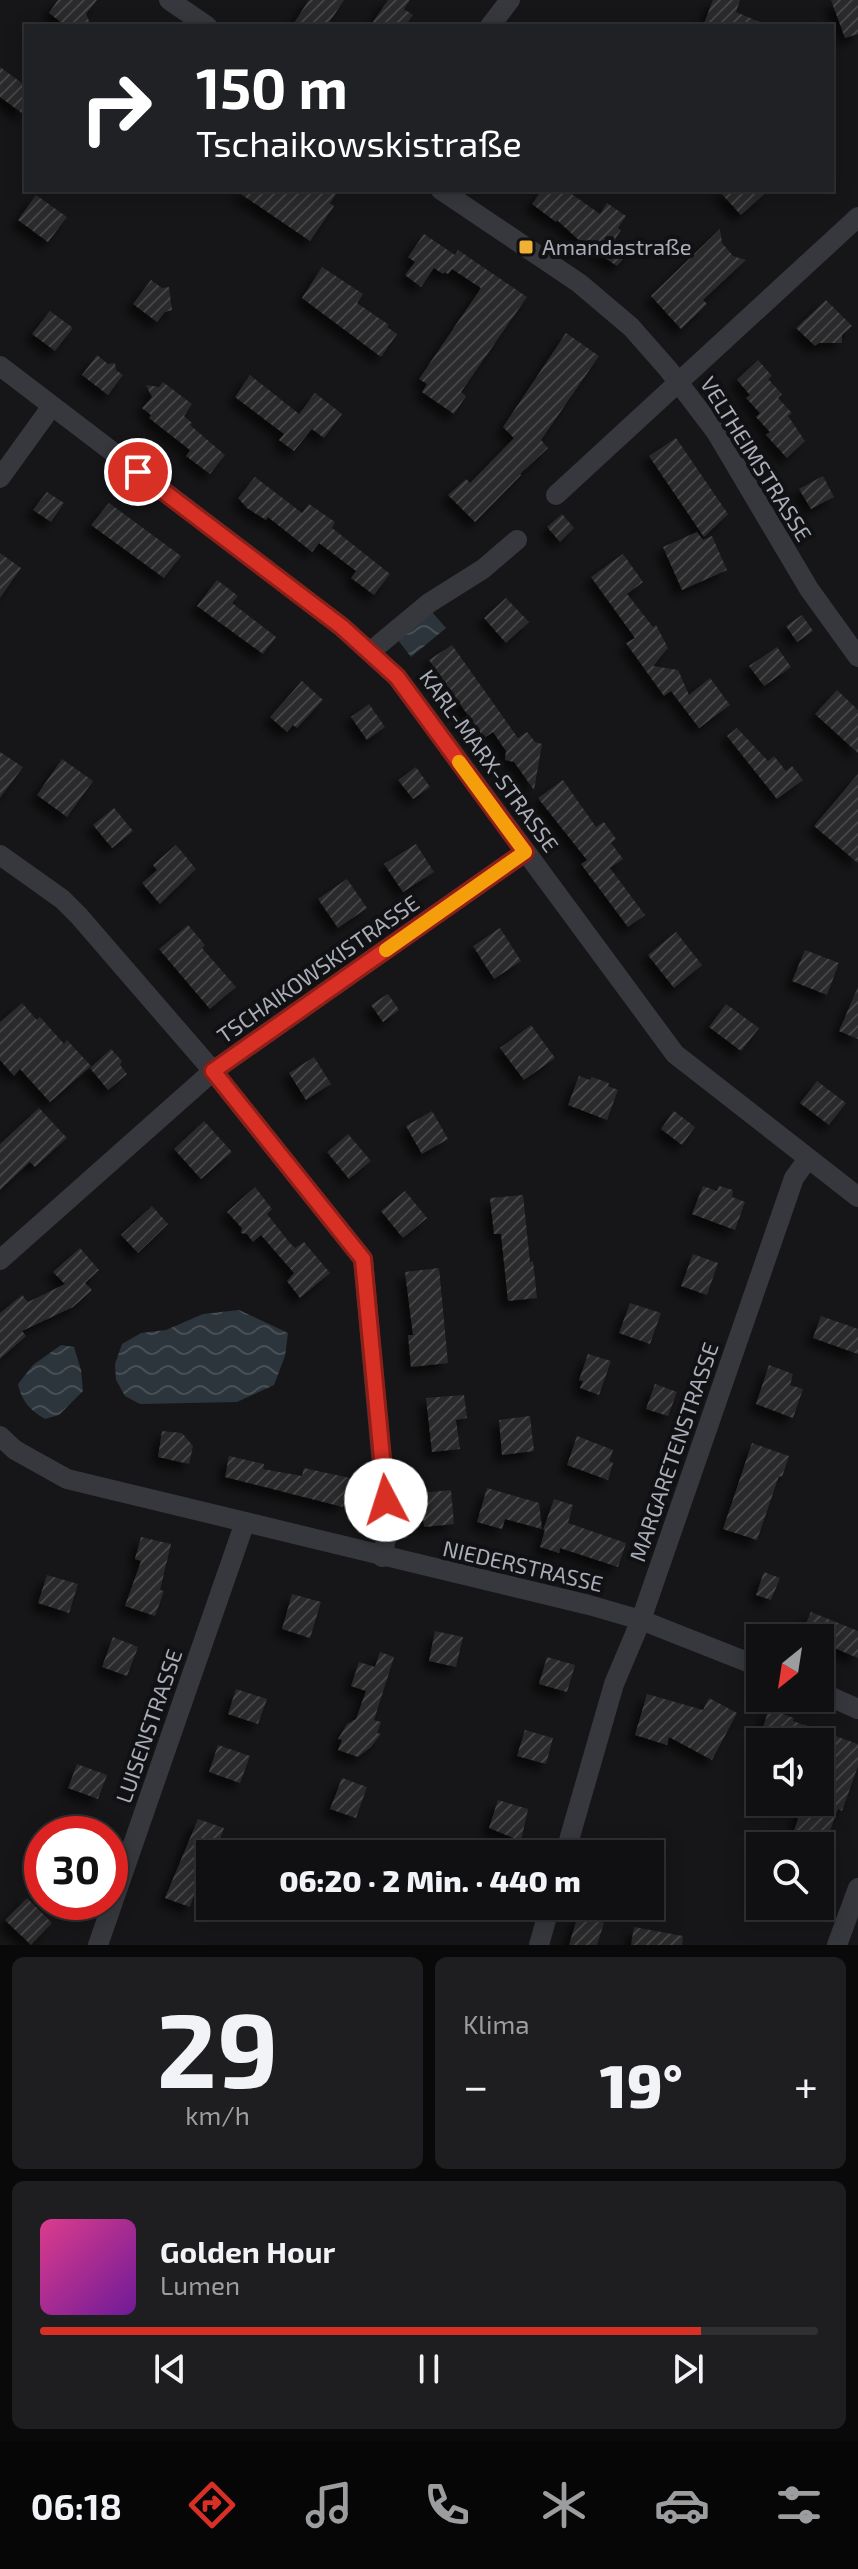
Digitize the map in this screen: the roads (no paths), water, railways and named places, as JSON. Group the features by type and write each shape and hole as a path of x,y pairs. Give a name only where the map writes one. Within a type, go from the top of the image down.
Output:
{"street":[{"path":"169,0 204,24"},
{"path":"492,24 510,0"},
{"name":"VELTHEIMSTRASSE","path":"444,192 579,283 631,327 679,381 716,432 809,589 858,657"},
{"path":"556,495 858,217"},
{"name":"KARL-MARX-STRASSE","path":"0,366 330,617 397,677 675,1054 858,1197"},
{"path":"0,478 52,406"},
{"path":"370,652 429,603 483,569 517,540"},
{"name":"TSCHAIKOWSKISTRASSE","path":"0,1260 213,1071 525,852"},
{"path":"0,855 62,899 79,916 213,1071 363,1259 388,1530 382,1557"},
{"name":"MARGARETENSTRASSE","path":"569,1840 614,1684 641,1620 794,1178 807,1160"},
{"name":"NIEDERSTRASSE","path":"0,1436 15,1450 67,1479 641,1620 746,1661"},
{"name":"LUISENSTRASSE","path":"98,1945 245,1522"},
{"path":"834,1698 858,1709"},
{"path":"837,1945 858,1888"},
{"path":"539,1945 546,1920"}],"water":[{"path":"432,612 446,628 411,657 398,640"},
{"path":"239,1310 288,1333 285,1356 274,1385 237,1402 140,1404 125,1396 116,1380 115,1364 122,1344 141,1333 166,1330 203,1314"},
{"path":"61,1345 74,1347 83,1391 59,1415 45,1419 27,1405 18,1384 33,1365"}],"place":[{"name":"Amandastraße","path":"526,247"}]}
